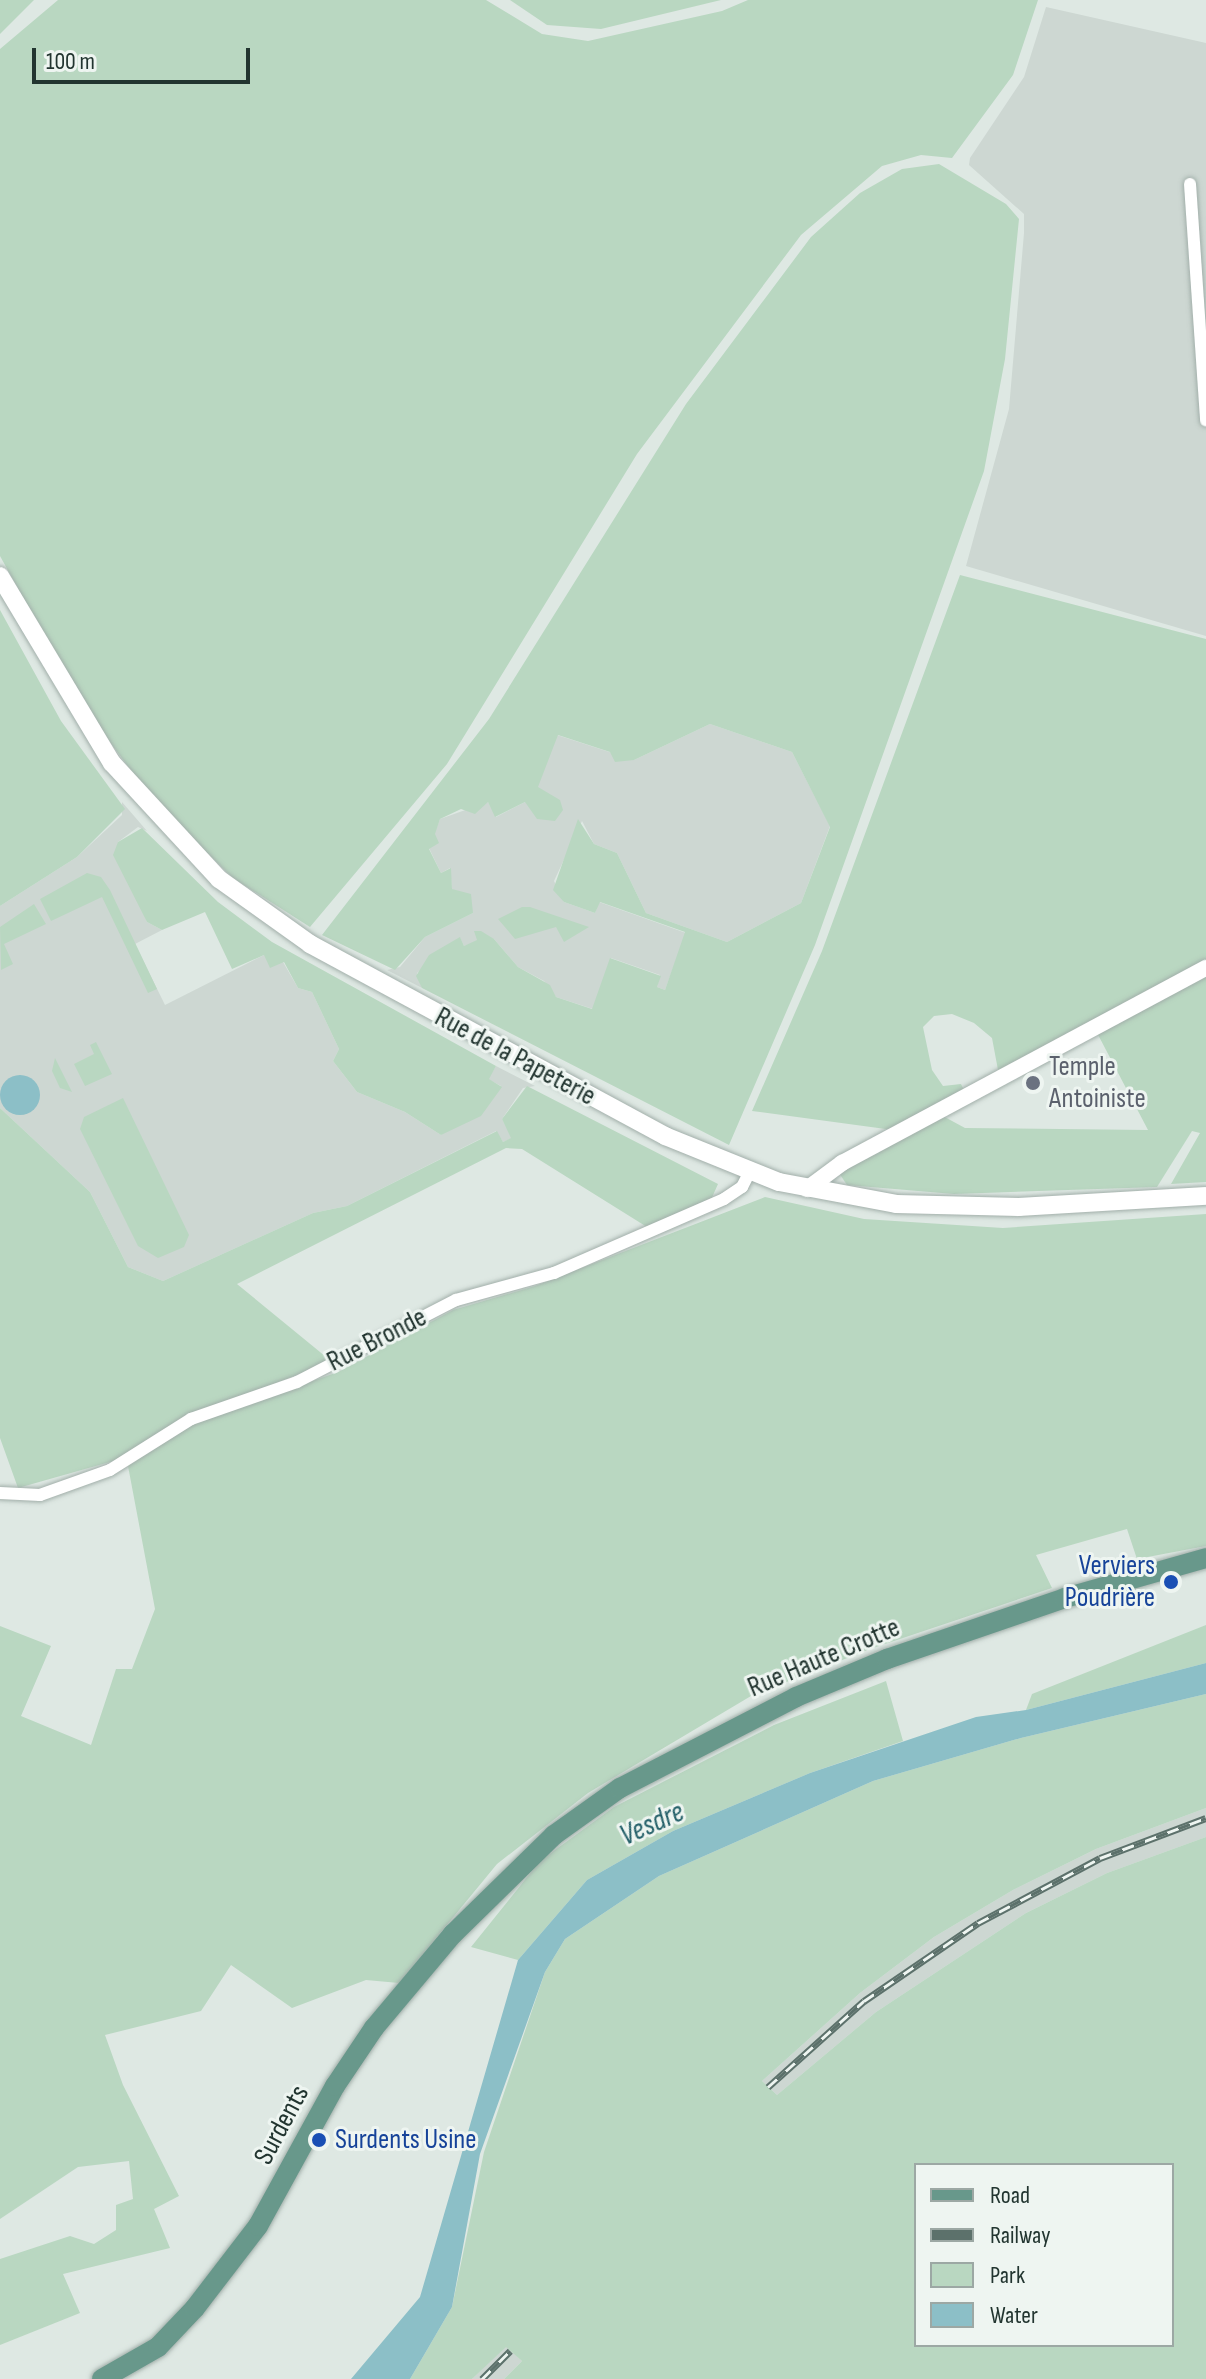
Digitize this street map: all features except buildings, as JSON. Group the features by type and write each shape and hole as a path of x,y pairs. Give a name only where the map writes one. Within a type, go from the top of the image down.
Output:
{"main road":[{"name":"Rue de la Papeterie","path":"0,576 112,763 186,848 242,897 396,994 665,1136 749,1173 807,1189 939,1208 1206,1196"},
{"name":"Rue Haute Crotte","path":"502,1883 554,1835 620,1788 796,1697 887,1659 1065,1598 1206,1558"},
{"name":"Surdents","path":"102,2379 158,2347 195,2308 258,2226 335,2086 374,2028 502,1883"}],"street":[{"path":"1190,184 1193,283 1206,420"},
{"path":"807,1189 823,1174 950,1103 1206,968"},
{"name":"Rue Bronde","path":"0,1493 40,1495 110,1470 191,1419 297,1382 456,1300 554,1273 724,1199 742,1187 749,1173"}],"shaded area":[{"path":"1046,7 1206,43 1206,636 966,566 1009,409 1024,233 1024,214 969,165 970,158 1024,77"},
{"path":"710,724 792,752 830,826 801,903 727,942 646,913 617,853 594,844 582,821 554,881 564,902 595,913 599,902 686,933 665,990 657,987 660,975 611,958 593,1009 556,997 544,981 518,967 494,939 464,946 460,938 417,973 422,988 387,970 400,967 425,937 473,913 452,889 450,868 441,873 429,848 440,819 488,802 496,817 533,798 557,735 634,760"},
{"path":"122,802 147,831 138,827 118,842 147,922 162,930 135,944 165,1005 264,955 283,962 298,988 312,992 339,1049 333,1061 357,1092 405,1112 441,1135 501,1086 488,1079 496,1066 535,1086 523,1088 502,1119 512,1138 503,1142 496,1131 347,1206 313,1213 163,1281 128,1267 90,1192 0,1108 0,906 77,857 122,815"},
{"path":"1206,1808 1206,1837 1107,1873 1026,1913 876,2012 777,2095 762,2081 860,1993 934,1937 1013,1890 1096,1849"},
{"path":"506,2346 522,2361 504,2379 472,2379"}],"green space":[{"path":"0,0 34,0 0,34"},
{"path":"58,0 486,0 542,34 588,41 722,11 748,0 1038,0 1013,75 952,158 921,155 882,166 801,235 637,454 447,764 310,927 233,878 153,800 84,707 0,556 0,49"},
{"path":"510,0 721,0 601,29 547,25"},
{"path":"939,164 1006,204 1019,219 1005,359 984,471 815,945 729,1145 422,988 416,976 429,955 460,937 464,946 477,940 474,931 481,931 494,939 518,967 550,985 556,997 592,1009 610,958 661,976 657,987 665,990 685,932 600,902 595,913 564,902 553,890 578,819 594,844 617,853 646,913 727,942 801,903 830,827 792,752 710,724 634,760 615,762 610,752 558,735 538,787 560,800 563,810 555,821 537,819 525,802 495,817 488,802 475,814 461,809 440,819 435,834 439,843 429,849 441,873 451,868 452,889 471,894 473,913 425,937 395,970 322,935 489,719 686,404 811,237 860,193 902,169"},
{"path":"960,575 1206,639 1206,966 998,1070 992,1038 974,1023 952,1014 934,1016 923,1027 932,1070 943,1086 961,1084 964,1090 893,1130 752,1111 822,951"},
{"path":"0,610 61,721 125,809 77,857 0,906"},
{"path":"142,828 218,902 272,942 496,1066 489,1079 502,1087 481,1116 441,1135 405,1112 357,1092 333,1061 339,1049 312,992 298,988 284,962 270,968 264,955 232,969 205,912 162,930 147,922 113,855 118,842"},
{"path":"87,873 101,877 110,890 157,989 148,993 102,897 51,921 40,899"},
{"path":"34,904 46,924 4,944 13,964 1,970 0,927"},
{"path":"522,907 589,927 564,942 556,927 515,939 498,919"},
{"path":"1206,976 1206,1182 1171,1184 1200,1133 1192,1131 1157,1187 954,1194 847,1185 839,1173 941,1115 965,1128 1148,1130 1095,1029"},
{"path":"96,1042 112,1074 85,1086 74,1064 94,1054 90,1045"},
{"path":"55,1058 72,1092 60,1088 52,1071"},
{"path":"527,1086 718,1184 710,1202 647,1227 522,1149 506,1148 237,1284 331,1361 242,1397 124,1458 18,1488 0,1438 0,1108 90,1192 128,1267 163,1281 313,1213 347,1206 497,1131 503,1142 511,1138 502,1119"},
{"path":"123,1098 189,1235 184,1247 158,1258 138,1246 80,1129 84,1117"},
{"path":"765,1197 864,1219 1003,1228 1206,1214 1206,1546 1137,1559 1127,1529 1036,1555 1052,1588 870,1649 751,1696 588,1793 497,1864 399,1983 366,1980 292,2008 231,1965 201,2011 105,2035 123,2085 179,2196 154,2209 170,2248 63,2274 80,2313 0,2345 0,2259 70,2236 94,2244 116,2230 116,2205 133,2199 129,2161 78,2167 0,2219 0,1626 51,1646 21,1716 91,1745 116,1669 132,1669 155,1609 128,1466 197,1422 338,1372 453,1310 535,1286"},
{"path":"1206,1625 1206,1663 1026,1710 1032,1694"},
{"path":"886,1681 903,1741 810,1773 673,1831 587,1880 518,1960 471,1947 540,1861 614,1807 774,1725"},
{"path":"1206,1694 1206,1808 1096,1849 1013,1890 934,1937 860,1993 762,2081 777,2095 876,2012 1026,1913 1107,1873 1206,1837 1206,2379 504,2379 522,2361 506,2347 472,2379 410,2379 452,2307 484,2152 545,1972 565,1939 659,1876 873,1781 1021,1738"}],"water":[{"path":"20,1075 34,1081 40,1095 34,1109 20,1115 6,1109 0,1095 6,1081"},
{"path":"1206,1663 1206,1694 1021,1738 873,1781 659,1876 565,1939 545,1972 480,2154 452,2307 410,2379 351,2379 420,2297 518,1960 587,1880 673,1831 810,1773 976,1717 1026,1710"}],"railway":[{"path":"768,2087 864,2001 978,1923 1100,1858 1206,1818"},
{"path":"482,2379 510,2351"}],"place":[{"name":"Temple Antoiniste","path":"1033,1083"},
{"name":"Verviers Poudrière","path":"1171,1582"},
{"name":"Surdents Usine","path":"319,2140"}],"water label":[{"name":"Vesdre","path":"652,1824"}]}
